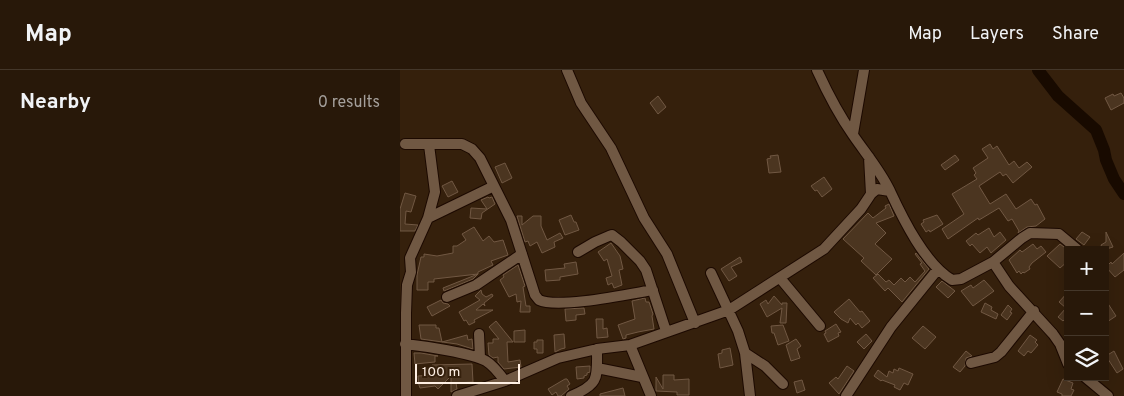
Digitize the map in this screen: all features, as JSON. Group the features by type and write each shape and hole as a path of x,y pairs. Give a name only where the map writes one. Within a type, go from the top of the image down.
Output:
{"street":[{"path":"567,70 581,103 611,148 644,218 667,254 695,323"},
{"path":"817,70 853,134 890,191 920,246 938,269 948,278 956,281 993,262 1030,233 1059,234 1073,246"},
{"path":"853,134 864,70"},
{"path":"405,144 462,144 472,149 480,158 511,220 535,295 542,302 553,304 568,303 653,290"},
{"path":"406,396 404,284 411,272 410,258 428,218 435,192 429,145"},
{"path":"869,156 871,194"},
{"path":"428,218 494,186"},
{"path":"457,396 505,381 558,358 597,349 630,345 729,310 824,249 861,209 871,194 880,189 890,191"},
{"path":"578,252 599,239 612,236 621,242 640,261 646,270 666,331"},
{"path":"447,297 476,285 522,254"},
{"path":"993,262 1009,286 1034,311 1056,339 1064,356"},
{"path":"846,396 892,327 938,269"},
{"path":"711,273 729,310 745,352 750,396"},
{"path":"780,278 820,326"},
{"path":"971,363 995,357 1034,311"},
{"path":"479,334 480,358"},
{"path":"405,344 480,358 495,368 505,381"},
{"path":"630,345 651,396"},
{"path":"570,396 593,384 597,374 597,349"},
{"path":"745,352 765,366 783,384"},
{"path":"597,368 642,377"},
{"path":"1090,381 1108,396"}],"building":[{"path":"1121,93 1124,103 1111,110 1105,98"},
{"path":"658,96 666,107 658,114 650,103"},
{"path":"990,144 993,149 997,146 1009,165 1014,161 1019,168 1027,162 1032,167 1013,183 1006,174 1003,176 1000,172 979,186 990,204 1006,194 1016,209 1031,199 1035,205 1037,204 1045,219 1036,226 1027,227 1018,233 1019,231 1012,219 1008,221 999,208 979,220 978,218 948,239 942,229 964,214 952,194 977,179 973,168 988,158 982,149"},
{"path":"778,155 781,172 769,173 767,159 771,158 770,156"},
{"path":"955,155 959,160 945,170 941,165"},
{"path":"505,163 512,178 502,183 495,167"},
{"path":"824,177 832,189 822,197 811,186"},
{"path":"452,181 458,192 448,197 442,186"},
{"path":"405,193 416,196 411,212 406,211 405,224 418,225 415,231 400,231 400,209"},
{"path":"492,197 495,204 482,213 481,219 470,218 471,208 487,209 481,200"},
{"path":"889,204 894,216 876,223 886,233 875,244 892,259 876,275 861,261 864,258 843,239 868,213 873,218"},
{"path":"571,215 579,230 565,235 559,220"},
{"path":"937,215 943,224 930,232 929,230 926,232 921,224 924,222 923,220"},
{"path":"517,216 522,216 522,225 533,216 541,216 541,226 547,240 560,233 563,238 554,242 555,247 542,253 537,242 530,246 528,241 525,242"},
{"path":"474,227 483,241 489,236 494,242 503,240 508,255 491,261 493,265 478,272 478,274 434,279 434,282 428,282 428,290 417,290 417,275 421,257 424,257 424,254 437,256 453,253 453,246 457,246 466,240 462,234"},
{"path":"989,228 994,237 1000,232 1006,240 991,253 987,247 980,253 972,244 970,246 966,241 976,233 978,235"},
{"path":"1082,232 1090,237 1084,245 1076,239"},
{"path":"1106,232 1113,247 1109,248 1109,246 1101,246 1106,242"},
{"path":"611,243 620,256 623,269 619,270 622,285 614,288 612,283 608,285 606,278 612,276 607,259 604,261 598,252"},
{"path":"1033,244 1037,249 1041,246 1046,252 1032,263 1029,267 1030,269 1021,274 1019,271 1017,273 1009,260 1020,250 1022,252"},
{"path":"1060,244 1064,247 1064,264 1060,268 1047,256"},
{"path":"916,253 929,269 902,302 888,288 885,291 873,278 878,274 886,282 889,280 894,285 901,278 905,282 910,277 915,282 925,271"},
{"path":"1124,253 1124,270 1115,277 1109,270 1109,264 1111,262 1112,264"},
{"path":"740,257 742,262 731,267 737,276 729,281 721,269"},
{"path":"576,262 578,274 560,277 560,280 546,281 545,270 565,268 564,264"},
{"path":"518,265 525,286 523,287 526,306 530,306 530,312 520,312 521,301 517,302 516,294 509,297 500,280 504,277 503,275"},
{"path":"478,274 473,279 444,291 443,288"},
{"path":"984,280 994,291 973,306 961,291 971,285 973,288"},
{"path":"942,281 955,291 948,298 936,287"},
{"path":"481,290 482,294 486,297 492,294 493,296 484,303 485,306 483,304 476,310 493,310 474,320 475,322 469,325 466,320 464,321 459,312 480,300 475,296"},
{"path":"774,296 782,305 782,303 787,303 786,323 780,323 782,308 767,317 760,304 766,300 768,304"},
{"path":"1064,296 1064,306 1059,302"},
{"path":"645,298 646,302 649,302 653,314 654,329 626,335 626,338 623,339 618,325 635,319 632,301"},
{"path":"849,299 870,321 862,328 858,323 856,325 850,318 848,323 834,312"},
{"path":"441,300 450,306 432,316 427,307"},
{"path":"985,303 998,314 996,319 981,312"},
{"path":"1008,305 1012,309 1010,312 1012,313 1007,320 1001,315"},
{"path":"1109,305 1116,316 1109,321"},
{"path":"584,308 585,314 576,315 576,320 566,321 565,309"},
{"path":"1064,310 1064,320 1058,317"},
{"path":"596,319 603,319 603,329 607,328 608,337 597,338"},
{"path":"496,321 513,342 507,342 508,362 520,360 521,367 504,369 498,362 498,357 493,358 489,355 488,343 493,343 493,339 499,339 489,327"},
{"path":"836,324 841,332 838,333 839,336 828,342 824,334 826,333 825,331"},
{"path":"419,325 436,325 436,328 439,328 442,342 421,339"},
{"path":"783,325 789,341 778,345 771,326"},
{"path":"923,326 936,337 925,349 912,338"},
{"path":"525,330 525,342 514,342 514,331"},
{"path":"564,334 565,348 555,352 554,335"},
{"path":"866,334 872,341 864,349 857,342"},
{"path":"467,335 468,340 472,339 473,349 457,344 442,342"},
{"path":"1030,335 1037,340 1035,342 1038,345 1031,353 1028,351 1024,356 1018,351"},
{"path":"796,339 801,346 797,349 800,358 791,361 786,345"},
{"path":"537,340 543,340 543,353 537,353 537,349 534,349 534,342 537,342"},
{"path":"730,348 733,365 720,368 718,354 722,353 722,350"},
{"path":"966,351 972,356 966,358 965,366 960,372 953,367"},
{"path":"1114,351 1123,369 1117,373 1109,361 1109,354"},
{"path":"414,353 438,356 435,356 435,362 415,364"},
{"path":"472,364 473,382 456,383 457,389 451,392 451,376 438,389 435,386 420,388 418,376 433,375 432,365"},
{"path":"590,366 590,372 584,378 577,379 576,367"},
{"path":"847,366 854,371 839,394 829,383 836,377 838,379"},
{"path":"899,368 913,374 908,385 904,383 900,390 894,387 895,385 881,381 874,376 878,370 887,377 889,371 893,373 894,369 898,371"},
{"path":"663,375 674,375 674,380 689,379 689,395 677,395 677,392 656,391 656,377 663,389"},
{"path":"565,379 570,384 567,386 569,389 561,396 558,396 556,392 552,395 548,389"},
{"path":"1063,379 1073,383 1071,389 1074,390 1071,396 1062,396 1062,394 1057,392"},
{"path":"802,380 805,390 797,393 794,382"},
{"path":"623,388 625,396 600,396 600,394"}],"waterway":[{"path":"1038,70 1058,96 1096,130 1114,179 1124,194"}]}
